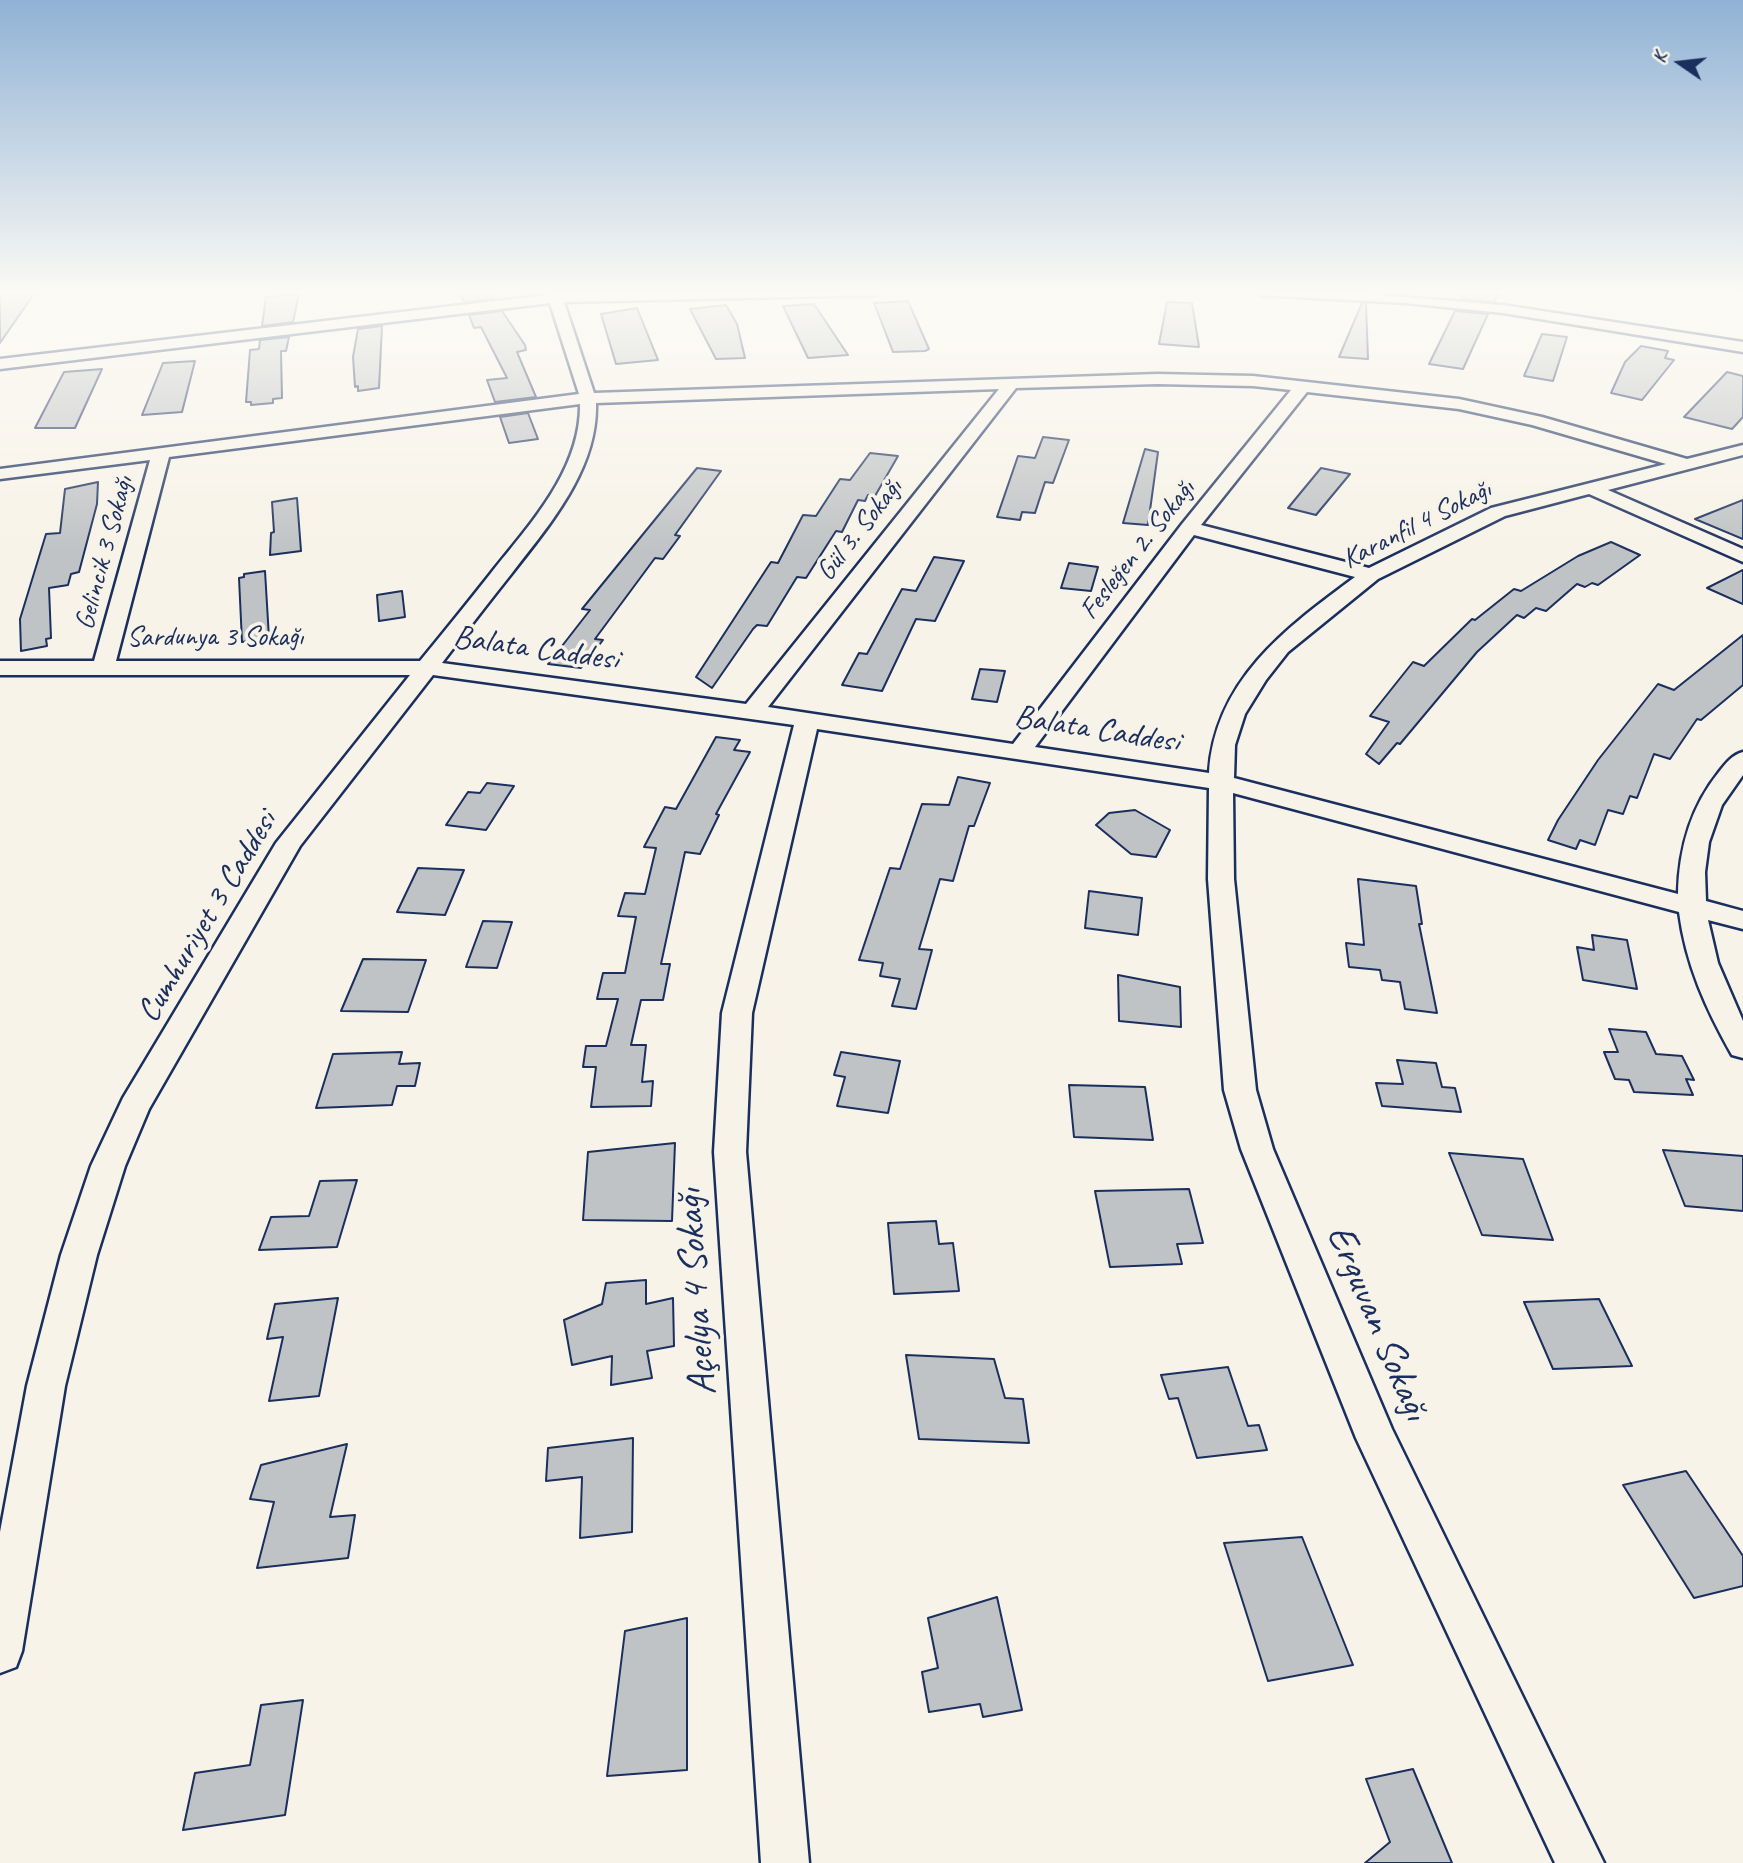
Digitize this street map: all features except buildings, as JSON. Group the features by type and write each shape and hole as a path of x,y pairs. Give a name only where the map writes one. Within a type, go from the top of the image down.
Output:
{"street":[{"name":"Cumhuriyet 3 Caddesi","path":"0,1651 46,1385 79,1255 119,1139 134,1107 289,844 540,524 570,478 579,457 590,416 582,378"},
{"path":"0,474 588,398 1212,379 1417,397 1492,410 1685,464"},
{"name":"Gül 3. Sokağı","path":"752,712 1012,383"},
{"name":"Fesleğen 2. Sokağı","path":"1020,751 1189,528 1304,385"},
{"name":"Karanfil 4 Sokağı","path":"1221,782 1223,745 1233,714 1244,693 1280,647 1371,575 1498,512 1743,450"},
{"name":"Gelincik 3 Sokağı","path":"103,667 161,453"},
{"path":"1592,489 1743,556"},
{"path":"1189,528 1371,575"},
{"name":"Sardunya 3 Sokağı","path":"0,668 429,668"},
{"name":"Balata Caddesi","path":"429,668 752,712 1221,782 1743,920"},
{"name":"Açelya 4 Sokağı","path":"785,1863 730,1152 737,1013 807,722"},
{"path":"1743,759 1723,783 1703,820 1691,872 1691,907 1697,940 1711,986 1743,1047"},
{"name":"Erguvan Sokağı","path":"1221,782 1221,879 1240,1090 1254,1139 1376,1437 1580,1863"}]}
